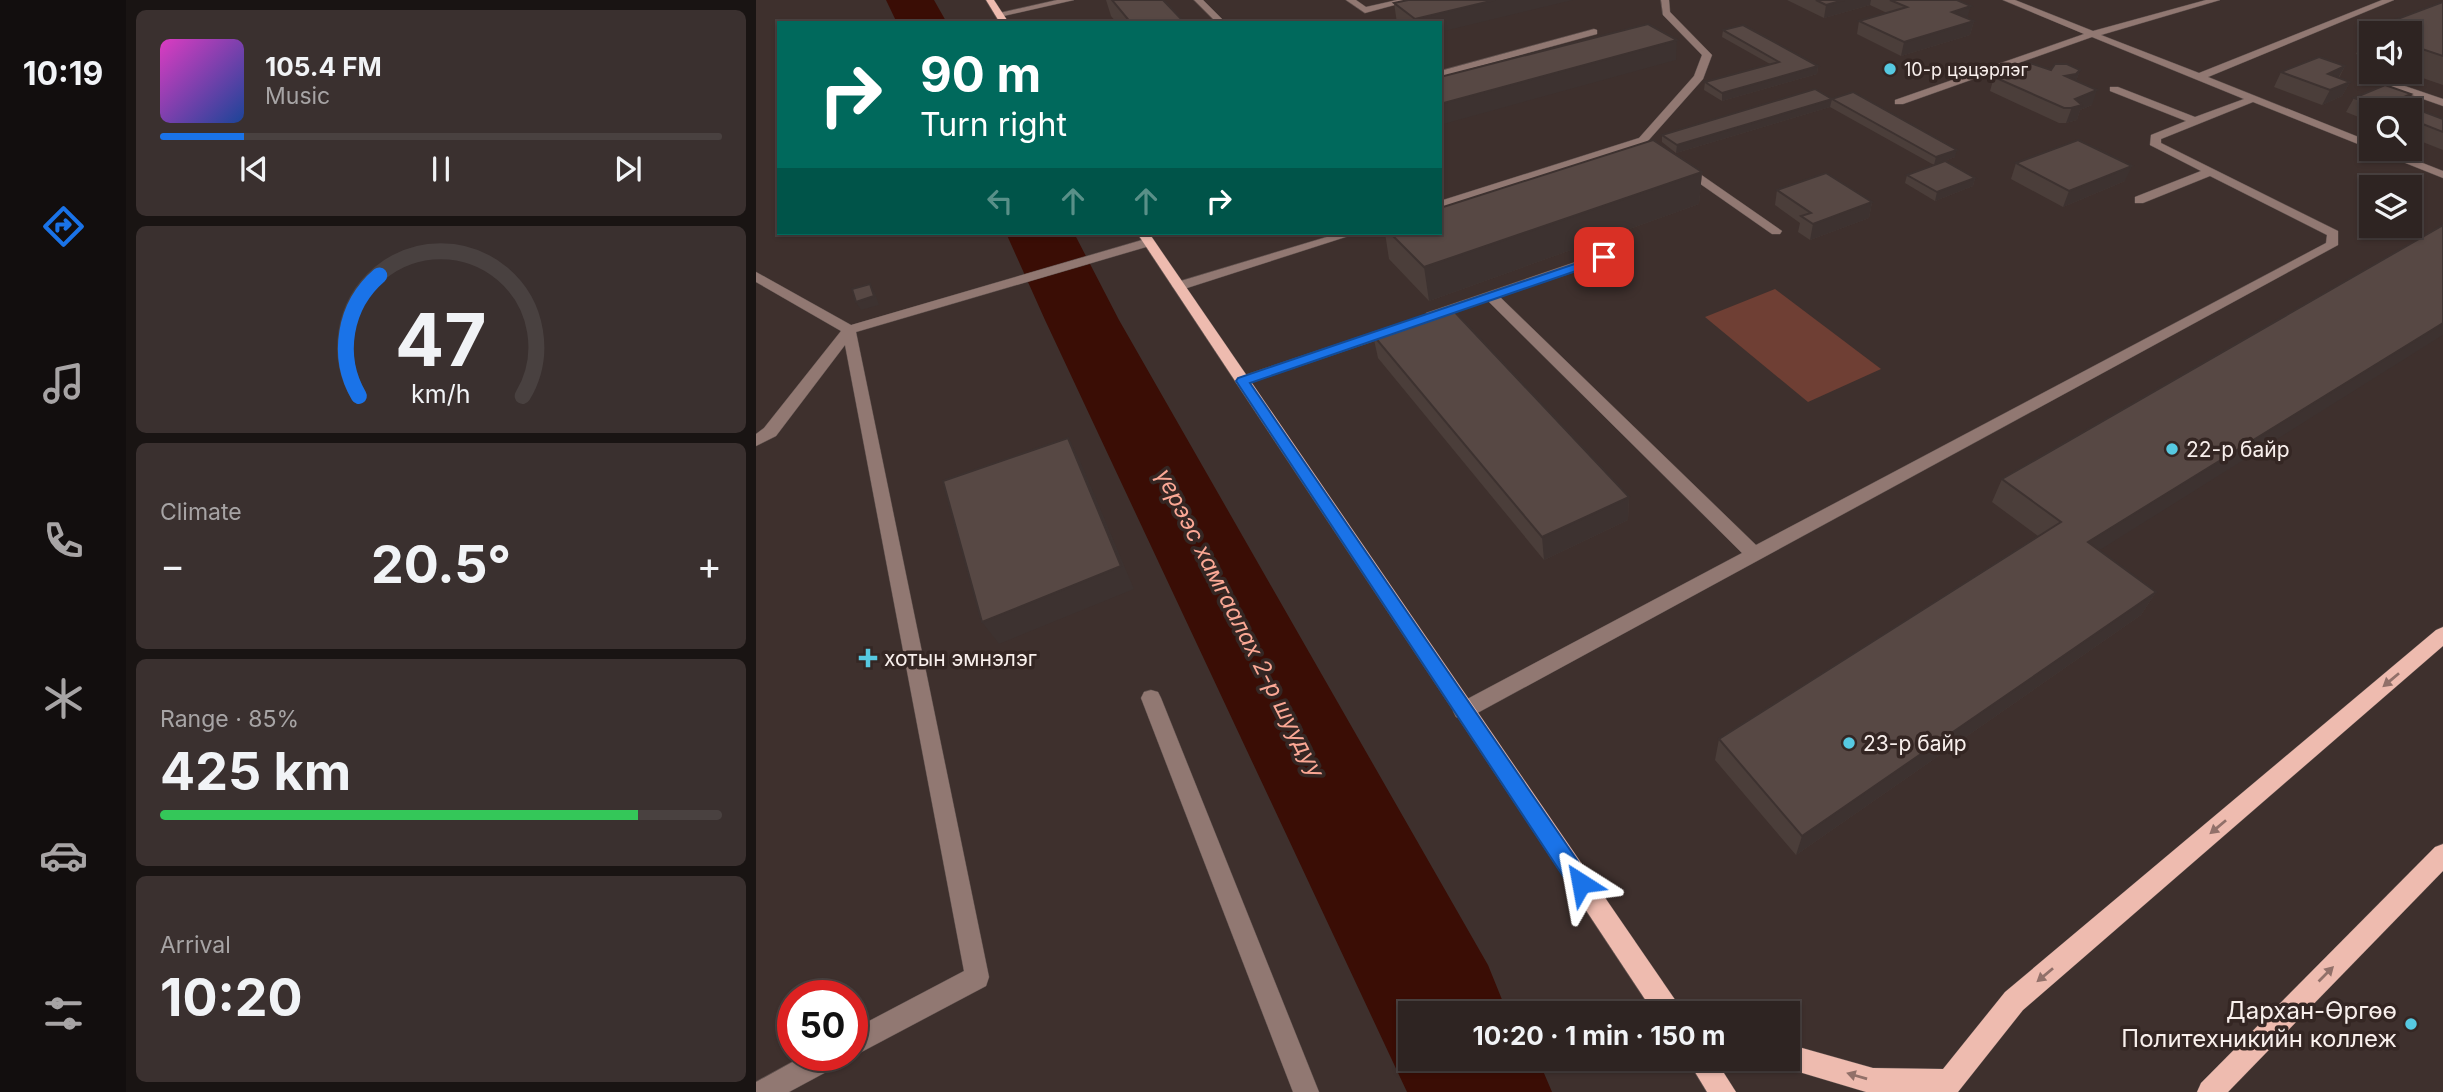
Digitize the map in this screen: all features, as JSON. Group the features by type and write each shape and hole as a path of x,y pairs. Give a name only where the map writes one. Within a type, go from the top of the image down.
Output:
{"main road":[{"path":"990,0 1002,18"},
{"path":"1146,237 1661,1001"},
{"path":"1800,1060 1873,1081 1947,1087 2014,1002 2443,635"},
{"path":"2210,1092 2443,855"},
{"path":"1708,1071 1723,1092"}],"street":[{"path":"1002,18 1070,0"},
{"path":"1056,3 1084,0"},
{"path":"1198,0 1220,21"},
{"path":"1350,0 1365,10 1409,0"},
{"path":"1442,204 1643,140 1699,77 1707,55 1666,13 1665,0"},
{"path":"2007,0 2359,141"},
{"path":"1899,102 2092,34 2216,0"},
{"path":"2199,77 2390,0"},
{"path":"1442,74 1594,32"},
{"path":"2396,86 2443,103"},
{"path":"2114,89 2194,121"},
{"path":"1463,711 2332,245 2334,234 2314,222 2156,145 2155,137 2252,99"},
{"path":"1643,140 1654,147"},
{"path":"2408,161 2443,175"},
{"path":"1676,162 1776,231"},
{"path":"2139,200 2210,172"},
{"path":"1179,286 1345,235"},
{"path":"756,440 769,432 849,330 1102,255 1146,237"},
{"path":"1242,381 1604,257"},
{"path":"757,277 849,330 977,977 868,1035"},
{"path":"1491,296 1755,555"},
{"path":"1151,698 1306,1092"},
{"path":"763,1092 802,1071"}],"shaded area":[{"path":"1775,289 1881,369 1808,402 1705,317"}],"building":[{"path":"1112,0 1163,0 1183,21 1129,21"},
{"path":"1408,0 1495,0 1415,19 1394,3"},
{"path":"1816,0 1844,0 1826,5"},
{"path":"1890,0 1957,0 1971,6 1952,12 1974,21 1904,42 1859,21 1907,7"},
{"path":"2443,2 2443,56 2422,49 2422,21 2392,21"},
{"path":"1648,24 1677,40 1442,103 1442,76"},
{"path":"1743,25 1818,66 1722,93 1705,82 1779,62 1723,30"},
{"path":"2319,57 2345,66 2328,74 2350,82 2330,90 2281,72"},
{"path":"2027,62 2051,70 2055,64 2067,64 2080,70 2076,74 2065,76 2097,90 2075,99 2082,105 2064,108 1994,77 1996,73"},
{"path":"2385,85 2411,94 2402,98 2354,98"},
{"path":"1815,89 1832,99 1677,145 1662,135"},
{"path":"1853,92 1957,150 1936,157 1832,99"},
{"path":"2422,111 2443,119 2443,132 2422,124"},
{"path":"1653,140 1702,172 1424,267 1392,235 1442,235 1442,207"},
{"path":"2078,140 2132,166 2069,191 2016,163"},
{"path":"1945,161 1975,178 1937,192 1907,175"},
{"path":"1826,173 1872,202 1813,224 1801,216 1811,213 1777,190"},
{"path":"2443,225 2443,323 2088,542 2156,592 1802,836 1719,739 2061,522 2002,479"},
{"path":"870,284 874,296 856,302 852,289"},
{"path":"1450,307 1629,497 1542,537 1373,335"},
{"path":"1068,438 1121,566 982,622 943,481"}],"waterway":[{"name":"үерээс хамгаалах 2-р шуудуу","path":"910,0 921,21"},
{"name":"үерээс хамгаалах 2-р шуудуу","path":"1041,235 1082,320 1434,1001"},
{"name":"үерээс хамгаалах 2-р шуудуу","path":"1470,1071 1481,1092"}],"place":[{"name":"10-р цэцэрлэг","path":"1890,69"},
{"name":"22-р байр","path":"2172,449"},
{"name":"хотын эмнэлэг","path":"868,658"},
{"name":"23-р байр","path":"1849,743"},
{"name":"Дархан-Өргөө Политехникийн коллеж","path":"2411,1024"}],"route":[{"path":"1581,883 1242,381 1604,257"}]}
